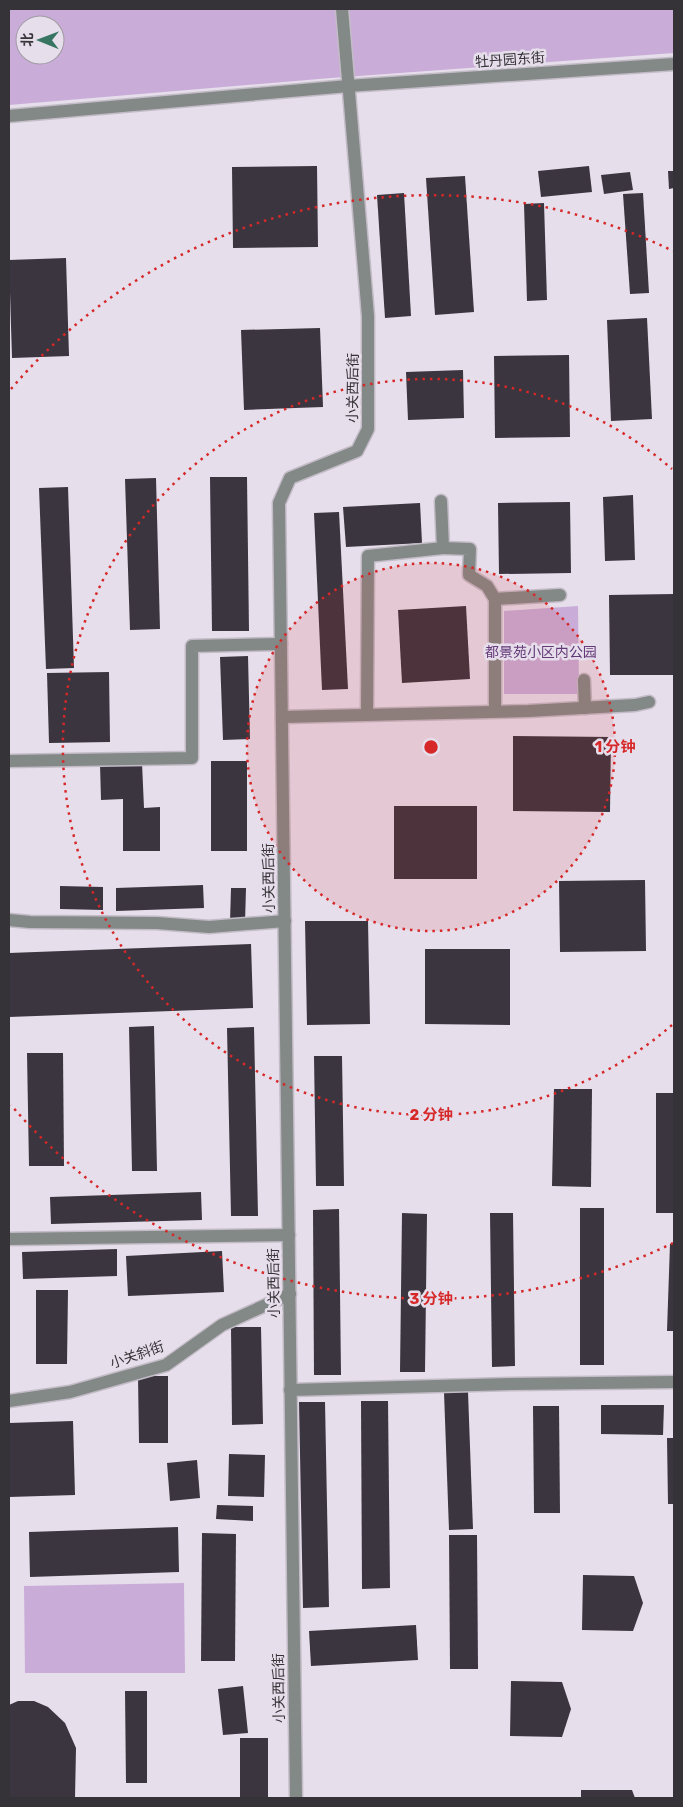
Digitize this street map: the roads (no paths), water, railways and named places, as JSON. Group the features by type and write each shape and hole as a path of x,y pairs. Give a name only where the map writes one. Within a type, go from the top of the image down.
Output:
{"street":[{"name":"小关西后街","path":"296,1798 279,503 290,478 357,451 368,428 368,316 342,9"},
{"name":"牡丹园东街","path":"9,116 348,86 674,64"},
{"path":"441,501 443,548"},
{"path":"367,714 368,556 443,548 470,549 469,575 487,586 495,599 495,712"},
{"path":"495,599 560,595"},
{"path":"9,761 192,758 192,646 281,644"},
{"path":"584,680 585,708"},
{"path":"282,717 495,712 635,705 649,702"},
{"path":"9,920 182,924 209,928 285,921"},
{"path":"9,1239 289,1235"},
{"name":"小关斜街","path":"9,1401 70,1392 166,1364 222,1325 290,1294"},
{"path":"290,1390 674,1382"}],"park label":[{"name":"都景苑小区内公园","path":"541,652"}]}
